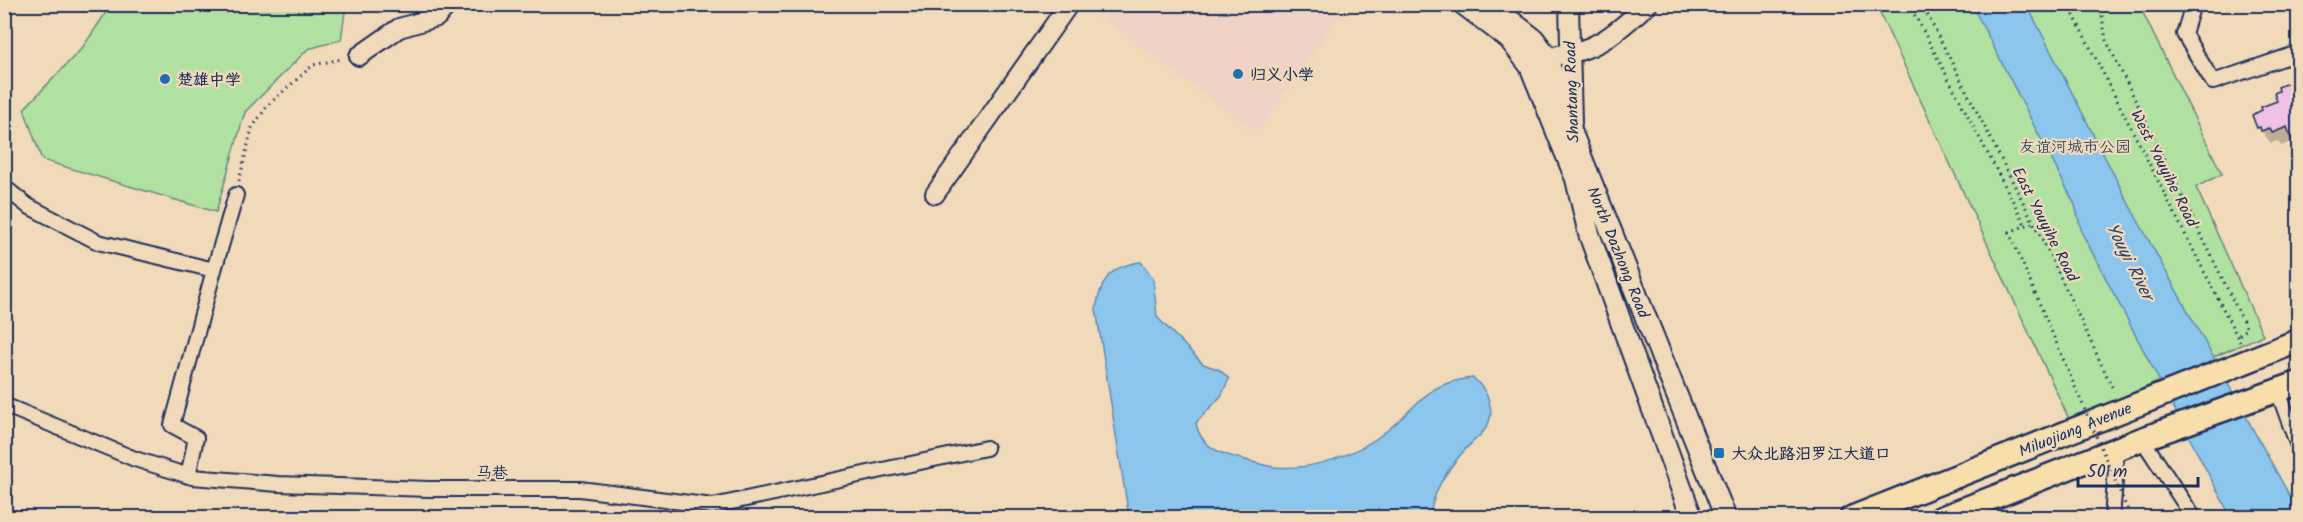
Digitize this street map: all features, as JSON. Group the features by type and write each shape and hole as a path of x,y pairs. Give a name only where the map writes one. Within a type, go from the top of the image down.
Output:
{"main road":[{"name":"North Dazhong Road","path":"1463,4 1509,39 1530,66 1568,141 1726,518"},
{"name":"North Dazhong Road","path":"1489,4 1534,39 1558,54 1568,141 1589,234 1692,518"},
{"name":"Miluojiang Avenue","path":"1851,518 2121,400 2242,352 2298,341"},
{"name":"Miluojiang Avenue","path":"1941,518 2142,439 2278,391"}],"street":[{"path":"359,56 399,28 437,17 448,4"},
{"path":"935,194 1069,4"},
{"name":"Shantang Road","path":"1557,4 1558,54 1568,141"},
{"name":"Shantang Road","path":"1558,54 1569,4"},
{"path":"1509,39 1532,52 1558,54 1603,43 1648,4"},
{"path":"2193,4 2184,34 2213,82 2298,53"},
{"path":"4,187 28,206 98,242 214,270"},
{"path":"188,476 196,438 172,425 236,195"},
{"path":"2278,391 2298,446"},
{"name":"马巷","path":"4,405 135,459 188,476 290,484 429,489 580,489 713,506 986,448"},
{"path":"2142,439 2194,518"},
{"path":"2112,518 2115,480 2114,450"}],"path":[{"path":"1909,4 2026,226"},
{"name":"East Youyihe Road","path":"1922,4 2121,400"},
{"name":"West Youyihe Road","path":"2068,4 2237,336 2242,352"},
{"path":"2100,4 2106,40 2128,89 2247,329 2237,336"},
{"path":"236,195 252,128 268,105 313,65 359,56"},
{"path":"2032,223 2009,232 2131,518"}],"shaded area":[{"name":"归义小学","path":"1326,4 1339,15 1257,133 1095,12 1100,5"}],"green space":[{"name":"楚雄中学","path":"111,5 346,5 341,40 308,49 245,112 216,212 42,160 24,109 83,47"},
{"name":"友谊河城市公园","path":"1876,5 2139,5 2222,174 2196,187 2263,335 2070,421"}],"water":[{"name":"Youyi River","path":"1972,5 2027,5 2131,208 2298,511 2298,517 2231,517 2082,233 2075,205"},
{"path":"1141,262 1153,278 1157,317 1203,364 1220,370 1229,379 1221,396 1196,423 1201,437 1223,454 1274,467 1289,468 1335,459 1377,438 1435,389 1457,380 1473,378 1486,394 1491,415 1484,431 1446,474 1437,490 1430,517 1129,517 1096,309 1104,282 1109,276 1122,267"}],"building":[{"path":"2290,82 2292,87 2298,84 2297,154 2287,127 2272,133 2270,128 2261,131 2260,127 2257,128 2252,115 2262,110 2261,107 2277,101 2274,93 2279,91 2278,87"}],"place":[{"name":"归义小学","path":"1238,74"},
{"name":"楚雄中学","path":"165,79"},
{"name":"大众北路汨罗江大道口","path":"1719,453"}]}
